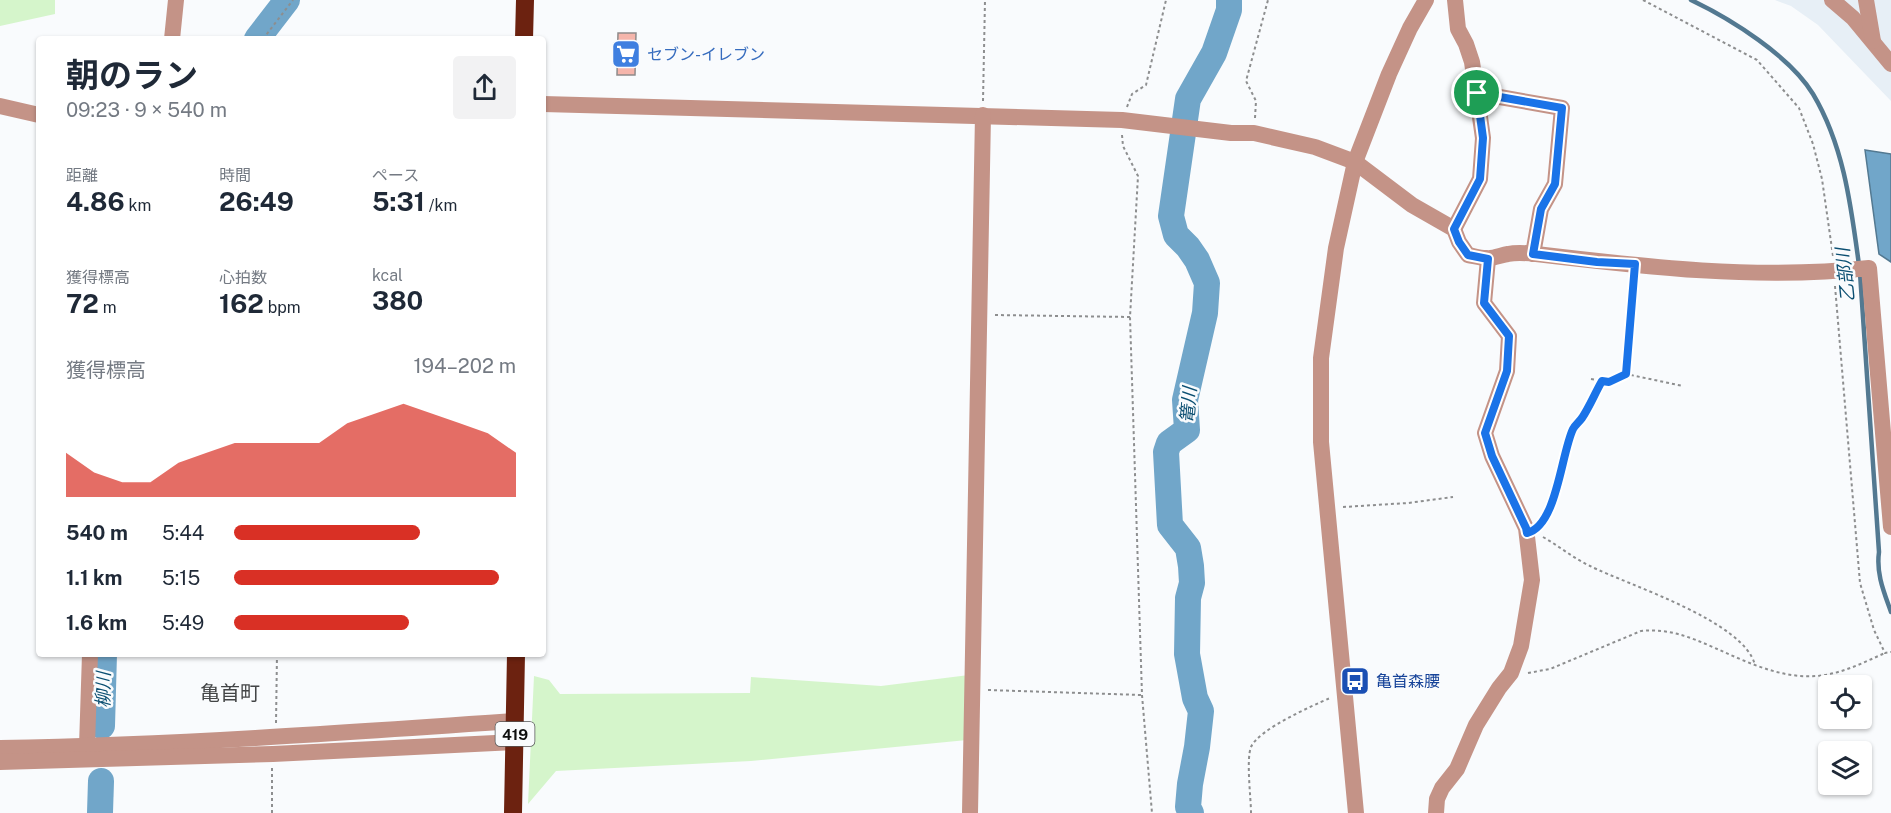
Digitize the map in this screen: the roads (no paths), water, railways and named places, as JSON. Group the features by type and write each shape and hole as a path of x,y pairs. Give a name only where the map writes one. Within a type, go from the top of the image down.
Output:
{"highway":[{"path":"524,36 525,0"},
{"name":"419","path":"513,813 516,657"}],"street":[{"path":"172,36 176,0"},
{"path":"1356,813 1321,442 1321,358 1336,248 1355,162 1389,74 1426,0"},
{"path":"1454,229 1480,179 1483,138 1477,93 1466,44 1458,28 1455,0"},
{"path":"1832,0 1853,18 1891,64"},
{"path":"1866,0 1873,42"},
{"path":"1873,42 1891,44"},
{"path":"1477,93 1562,108 1555,184 1541,209 1533,254"},
{"path":"546,104 1122,120 1254,134 1315,147 1355,162 1412,205 1454,229 1468,255 1488,259 1510,253 1533,254 1694,271 1755,273 1869,268 1891,527"},
{"path":"0,106 36,114"},
{"path":"970,813 983,116"},
{"path":"1436,813 1437,800 1442,788 1457,769 1476,725 1510,673 1521,646 1532,580 1530,532 1492,456 1485,433 1507,371 1509,336 1484,303 1488,259"},
{"path":"87,746 90,657"},
{"path":"0,762 274,745 515,721"},
{"path":"0,748 514,742"}],"water":[{"path":"1865,150 1891,154 1891,262 1879,254"}],"waterway":[{"name":"柳川","path":"259,36 287,0"},
{"name":"篭川","path":"1191,813 1188,807 1190,784 1201,711 1195,698 1187,654 1191,566 1188,548 1170,525 1166,452 1169,443 1187,430 1185,400 1205,313 1207,283 1197,260 1176,235 1171,216 1188,99 1214,53 1229,10 1229,0"},
{"name":"乙部川","path":"1691,0 1724,17 1775,53 1803,80 1813,94 1832,134 1845,177 1859,265"},
{"name":"乙部川","path":"1860,273 1879,568 1881,583 1891,612"},
{"name":"柳川","path":"102,726 104,657"},
{"name":"柳川","path":"100,813 101,781"}],"place":[{"name":"セブン-イレブン","path":"626,54"},
{"name":"亀首森腰","path":"1355,681"}],"district":[{"name":"亀首町","path":"230,693"}]}
